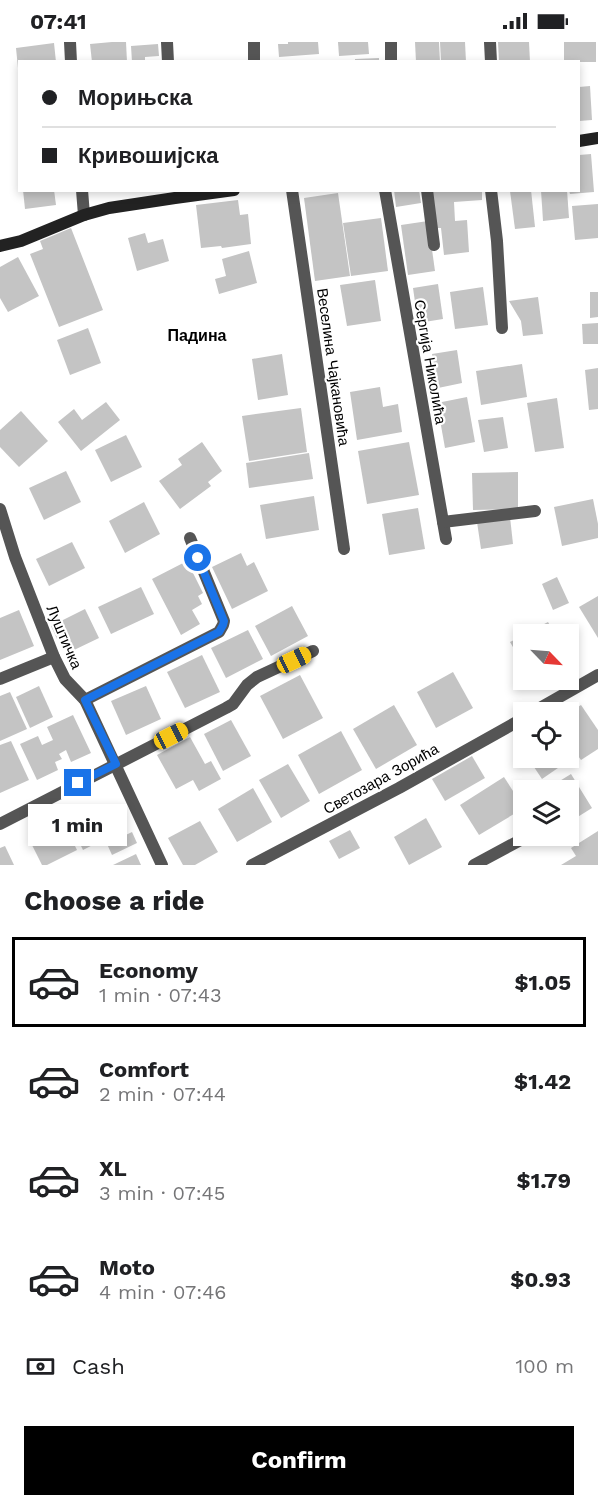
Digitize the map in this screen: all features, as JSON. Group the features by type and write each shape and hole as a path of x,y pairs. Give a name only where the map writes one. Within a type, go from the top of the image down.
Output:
{"street":[{"path":"70,42 71,60"},
{"path":"167,42 168,60"},
{"path":"254,42 254,60"},
{"path":"391,42 391,60"},
{"path":"490,42 491,60"},
{"path":"580,141 598,138"},
{"path":"82,192 84,215"},
{"path":"0,246 21,241 84,215 109,208 175,194 204,192"},
{"name":"Веселина Чајкановића","path":"292,192 344,549"},
{"name":"Сергија Николића","path":"385,192 446,539"},
{"path":"427,192 434,245"},
{"path":"491,192 497,241 502,328"},
{"name":"Луштичка","path":"0,509 15,557 54,657 65,679 85,700 162,865"},
{"path":"443,522 535,512"},
{"path":"85,700 221,629 224,621 190,538"},
{"path":"0,824 226,708 256,677 313,651"},
{"path":"0,679 54,657"},
{"path":"551,702 598,675"},
{"name":"Светозара Зорића","path":"252,865 399,788 513,724"},
{"path":"474,865 513,844"}],"building":[{"path":"126,42 127,60 92,60 90,44"},
{"path":"288,42 318,42 319,54 279,57 278,44 288,44"},
{"path":"338,42 368,42 369,54 339,56"},
{"path":"415,42 439,42 440,60 416,60"},
{"path":"440,42 465,42 466,60 441,60"},
{"path":"498,42 529,42 530,60 499,60"},
{"path":"564,42 596,42 596,62 564,60"},
{"path":"54,43 56,60 18,60 18,68 16,48"},
{"path":"158,44 159,56 145,57 145,60 132,60 131,46"},
{"path":"379,58 379,60 355,60"},
{"path":"590,86 592,120 580,121 580,87"},
{"path":"591,154 594,192 570,194 570,192 580,192 580,155"},
{"path":"23,192 54,192 56,205 25,209"},
{"path":"394,192 419,192 421,203 396,207"},
{"path":"432,192 482,192 482,200 454,202 455,221 467,220 469,252 444,255 441,228 435,228"},
{"path":"510,192 531,192 535,227 515,229"},
{"path":"541,192 567,192 569,218 543,221"},
{"path":"338,193 350,276 315,281 304,198"},
{"path":"238,200 240,215 248,214 251,244 201,248 196,205"},
{"path":"598,204 598,238 575,240 572,206"},
{"path":"381,218 388,271 351,276 343,223"},
{"path":"428,221 435,271 408,275 401,225"},
{"path":"71,228 103,310 59,327 30,254 43,249 40,241"},
{"path":"145,233 148,243 163,239 169,261 137,271 128,238"},
{"path":"249,251 257,283 219,294 215,279 226,276 222,259"},
{"path":"18,257 39,296 8,312 0,298 0,267"},
{"path":"375,280 381,321 347,326 340,285"},
{"path":"438,284 443,319 418,323 413,288"},
{"path":"483,287 488,325 455,329 450,292"},
{"path":"590,292 598,292 598,317 590,318"},
{"path":"538,297 543,334 523,336 521,321 509,301"},
{"path":"598,323 598,344 583,344 582,324"},
{"path":"88,328 101,363 70,375 57,340"},
{"path":"457,350 462,383 438,388 432,354"},
{"path":"282,354 288,395 258,400 252,359"},
{"path":"522,364 527,397 481,405 476,371"},
{"path":"598,368 598,409 589,410 585,370"},
{"path":"380,387 383,407 398,404 402,432 357,440 350,392"},
{"path":"467,397 475,442 445,448 437,403"},
{"path":"557,398 564,448 535,452 527,403"},
{"path":"106,402 120,420 81,451 58,422 74,409 82,420"},
{"path":"301,408 307,452 249,461 242,416"},
{"path":"21,411 48,441 19,467 0,447 0,430"},
{"path":"503,417 508,448 484,452 478,420"},
{"path":"126,435 142,467 111,482 95,450"},
{"path":"202,442 222,471 208,482 211,486 180,509 159,481 182,465 178,459"},
{"path":"409,442 419,495 367,504 358,451"},
{"path":"309,453 313,479 249,488 246,463"},
{"path":"66,471 81,502 44,520 29,488"},
{"path":"518,472 518,509 473,510 472,473"},
{"path":"314,496 319,530 266,539 260,505"},
{"path":"593,499 598,538 562,546 554,507"},
{"path":"144,502 160,534 125,553 109,521"},
{"path":"418,508 425,549 389,555 382,514"},
{"path":"510,517 513,544 481,549 477,522"},
{"path":"72,542 85,568 49,586 36,559"},
{"path":"241,553 247,566 254,562 268,591 232,609 212,567"},
{"path":"187,561 203,593 198,596 202,604 192,610 200,624 181,635 152,579"},
{"path":"557,577 569,603 553,610 542,584"},
{"path":"141,587 154,614 111,634 98,607"},
{"path":"598,596 598,638 579,607"},
{"path":"292,606 308,636 271,656 255,626"},
{"path":"85,609 99,638 74,650 67,635 57,639 51,626"},
{"path":"19,610 34,646 0,660 0,618"},
{"path":"248,630 263,659 226,678 211,648"},
{"path":"202,655 220,692 185,708 167,672"},
{"path":"453,672 473,708 436,728 417,692"},
{"path":"300,675 323,718 283,739 260,696"},
{"path":"39,686 53,717 30,728 16,697"},
{"path":"146,686 161,719 126,735 111,701"},
{"path":"10,692 27,729 0,741 0,696"},
{"path":"394,705 417,745 376,769 353,729"},
{"path":"581,705 598,730 598,749 581,760 579,757 579,706"},
{"path":"73,715 91,753 71,762 66,750 59,754 62,759 55,762 58,770 37,780 20,744 38,736 42,745 53,740 47,727"},
{"path":"231,720 251,756 223,771 204,734"},
{"path":"341,731 362,770 319,794 298,755"},
{"path":"190,737 205,764 211,761 221,779 199,791 193,780 176,789 157,755"},
{"path":"11,741 29,780 0,793 0,745"},
{"path":"472,756 485,778 445,801 432,779"},
{"path":"288,764 310,801 281,818 259,780"},
{"path":"535,768 558,768 542,779"},
{"path":"571,774 575,780 561,780"},
{"path":"504,777 513,791 513,815 479,835 460,805"},
{"path":"579,787 592,808 579,816"},
{"path":"253,788 272,822 237,842 218,809"},
{"path":"100,808 114,834 83,850 70,823"},
{"path":"426,818 442,847 409,865 394,837"},
{"path":"200,821 218,852 195,865 183,865 168,838"},
{"path":"63,822 77,850 47,865 42,865 29,839"},
{"path":"350,830 360,848 339,859 329,841"},
{"path":"598,831 598,865 561,865 576,856 571,848 579,846 579,843"},
{"path":"132,832 137,843 112,855 107,844"},
{"path":"5,846 14,865 0,865 0,848"},
{"path":"136,854 141,865 113,865"}],"district":[{"name":"Падина","path":"197,335"}],"route":[{"path":"78,783 116,764 85,700 221,629 224,621 198,558"}]}
